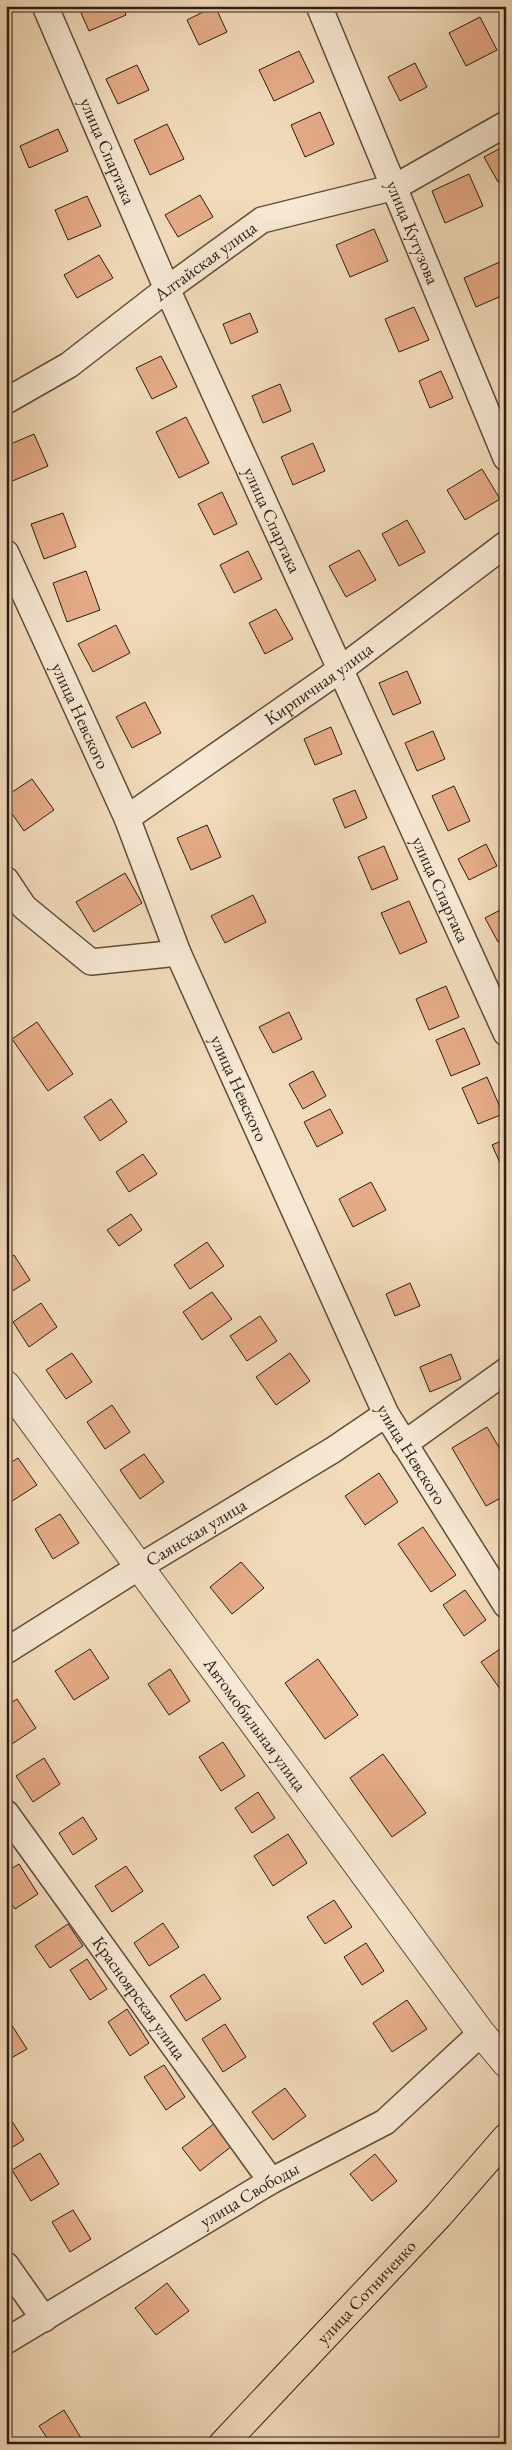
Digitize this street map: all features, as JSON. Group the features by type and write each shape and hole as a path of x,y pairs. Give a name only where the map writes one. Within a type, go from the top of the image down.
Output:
{"main road":[{"name":"улица Сотниченко","path":"223,2444 439,2215 506,2138"}],"street":[{"name":"улица Спартака","path":"45,6 167,289 506,1033"},
{"name":"улица Кутузова","path":"319,6 506,458"},
{"name":"Алтайская улица","path":"6,401 69,365 167,289 262,220 395,187 506,124"},
{"name":"Кирпичная улица","path":"127,818 341,669 506,544"},
{"name":"улица Невского","path":"6,554 127,818 178,953 386,1414 506,1605"},
{"path":"6,880 15,913 91,962 178,953"},
{"path":"404,1444 506,1371"},
{"name":"Автомобильная улица","path":"6,1385 481,2034 506,2063"},
{"name":"Саянская улица","path":"6,1652 139,1567 332,1450 386,1414"},
{"name":"Красноярская улица","path":"6,1814 271,2181"},
{"name":"улица Свободы","path":"6,2341 271,2181 385,2122 481,2034"},
{"path":"6,2266 44,2319"}],"building":[{"path":"78,6 123,6 126,15 89,31"},
{"path":"215,6 227,32 199,45 187,20"},
{"path":"480,17 497,50 466,66 449,33"},
{"path":"299,51 314,82 274,101 259,70"},
{"path":"415,63 427,87 400,101 388,77"},
{"path":"137,65 149,90 118,104 106,79"},
{"path":"320,112 334,144 305,157 291,125"},
{"path":"167,124 184,159 150,175 134,140"},
{"path":"58,129 68,151 29,168 20,146"},
{"path":"506,145 506,178 498,182 484,157"},
{"path":"469,174 483,206 445,223 432,191"},
{"path":"200,195 213,217 178,237 165,215"},
{"path":"87,196 101,226 68,240 55,210"},
{"path":"374,229 388,261 350,277 336,245"},
{"path":"99,255 113,278 77,298 64,275"},
{"path":"502,261 506,271 506,294 476,307 464,278"},
{"path":"414,307 429,340 399,352 385,319"},
{"path":"250,313 258,332 231,344 223,324"},
{"path":"161,356 177,387 152,399 136,368"},
{"path":"441,371 453,398 430,408 419,381"},
{"path":"280,384 291,411 263,423 252,396"},
{"path":"186,417 209,463 179,478 156,432"},
{"path":"34,434 48,466 10,482 6,473 6,446"},
{"path":"313,443 325,471 293,485 281,457"},
{"path":"482,469 500,499 465,520 447,490"},
{"path":"222,492 237,524 214,535 198,504"},
{"path":"63,513 76,547 44,559 31,524"},
{"path":"407,520 425,552 399,566 382,534"},
{"path":"359,550 376,580 346,597 329,566"},
{"path":"248,551 262,579 234,593 220,565"},
{"path":"86,571 100,610 67,622 53,583"},
{"path":"276,609 293,639 265,654 249,623"},
{"path":"116,625 130,653 93,672 78,644"},
{"path":"407,671 421,703 393,715 379,683"},
{"path":"145,702 161,733 132,748 116,717"},
{"path":"331,727 342,754 315,765 304,739"},
{"path":"433,731 445,759 417,771 405,743"},
{"path":"32,779 54,810 24,831 6,805 6,796"},
{"path":"454,786 470,821 448,831 432,796"},
{"path":"355,790 367,818 345,828 333,799"},
{"path":"207,825 221,857 191,870 177,838"},
{"path":"486,844 497,866 469,880 458,859"},
{"path":"384,846 398,879 372,890 358,857"},
{"path":"125,873 142,903 94,932 76,902"},
{"path":"253,895 266,922 225,943 211,916"},
{"path":"409,901 427,942 400,954 381,913"},
{"path":"506,907 506,937 498,942 485,918"},
{"path":"446,986 459,1017 429,1030 416,999"},
{"path":"289,1012 302,1039 273,1053 259,1027"},
{"path":"37,1022 73,1074 48,1091 12,1039"},
{"path":"464,1028 480,1064 451,1076 436,1040"},
{"path":"313,1071 326,1096 303,1109 289,1084"},
{"path":"487,1077 503,1114 478,1124 462,1088"},
{"path":"111,1099 127,1122 100,1141 84,1117"},
{"path":"330,1109 343,1133 317,1147 304,1122"},
{"path":"506,1139 506,1176 492,1145"},
{"path":"143,1154 157,1174 129,1192 116,1172"},
{"path":"371,1182 386,1210 353,1227 339,1199"},
{"path":"131,1214 142,1230 119,1246 107,1230"},
{"path":"207,1242 224,1266 190,1289 174,1265"},
{"path":"14,1255 30,1280 6,1295 6,1260"},
{"path":"410,1283 420,1306 395,1316 386,1294"},
{"path":"212,1292 232,1319 202,1340 183,1312"},
{"path":"41,1303 57,1327 29,1347 13,1322"},
{"path":"260,1316 277,1341 247,1361 230,1336"},
{"path":"72,1353 92,1382 66,1399 46,1370"},
{"path":"290,1353 310,1381 276,1405 256,1377"},
{"path":"451,1354 461,1379 430,1392 420,1367"},
{"path":"112,1405 130,1432 105,1449 87,1422"},
{"path":"487,1427 506,1459 506,1495 486,1506 452,1448"},
{"path":"144,1454 164,1482 140,1499 120,1470"},
{"path":"18,1458 37,1485 6,1505 6,1466"},
{"path":"379,1473 398,1502 365,1525 345,1496"},
{"path":"60,1514 79,1543 53,1559 35,1529"},
{"path":"423,1527 456,1575 431,1592 398,1544"},
{"path":"241,1562 264,1588 232,1614 210,1587"},
{"path":"465,1590 486,1620 464,1636 443,1605"},
{"path":"506,1645 506,1685 500,1689 481,1662"},
{"path":"90,1649 109,1678 74,1700 55,1671"},
{"path":"318,1659 358,1715 325,1739 285,1683"},
{"path":"170,1669 190,1701 169,1715 148,1684"},
{"path":"17,1699 36,1728 6,1748 6,1706"},
{"path":"223,1742 245,1776 221,1791 199,1757"},
{"path":"383,1754 426,1813 392,1837 350,1778"},
{"path":"44,1758 60,1784 33,1802 16,1776"},
{"path":"258,1792 275,1818 252,1833 235,1808"},
{"path":"83,1817 97,1839 73,1855 59,1833"},
{"path":"288,1834 307,1863 273,1886 254,1856"},
{"path":"19,1864 38,1894 15,1909 6,1896 6,1872"},
{"path":"126,1866 143,1891 112,1912 95,1886"},
{"path":"334,1900 352,1927 325,1944 307,1917"},
{"path":"163,1923 179,1947 149,1966 134,1943"},
{"path":"68,1924 83,1946 50,1968 35,1946"},
{"path":"366,1943 384,1971 362,1985 344,1957"},
{"path":"87,1959 107,1989 90,2000 70,1970"},
{"path":"204,1974 221,1999 186,2021 170,1996"},
{"path":"407,2000 427,2029 392,2052 373,2023"},
{"path":"127,2009 149,2043 130,2056 108,2022"},
{"path":"6,2016 27,2049 6,2061"},
{"path":"225,2024 246,2057 223,2072 202,2039"},
{"path":"164,2065 185,2097 166,2110 144,2077"},
{"path":"285,2088 306,2116 273,2140 252,2112"},
{"path":"6,2112 24,2140 6,2151"},
{"path":"215,2123 232,2146 200,2171 182,2148"},
{"path":"40,2153 59,2184 31,2201 12,2170"},
{"path":"375,2154 397,2181 372,2201 350,2174"},
{"path":"73,2210 91,2239 70,2252 52,2222"},
{"path":"167,2283 189,2311 156,2335 135,2308"},
{"path":"64,2410 81,2438 72,2444 51,2444 39,2426"}]}
